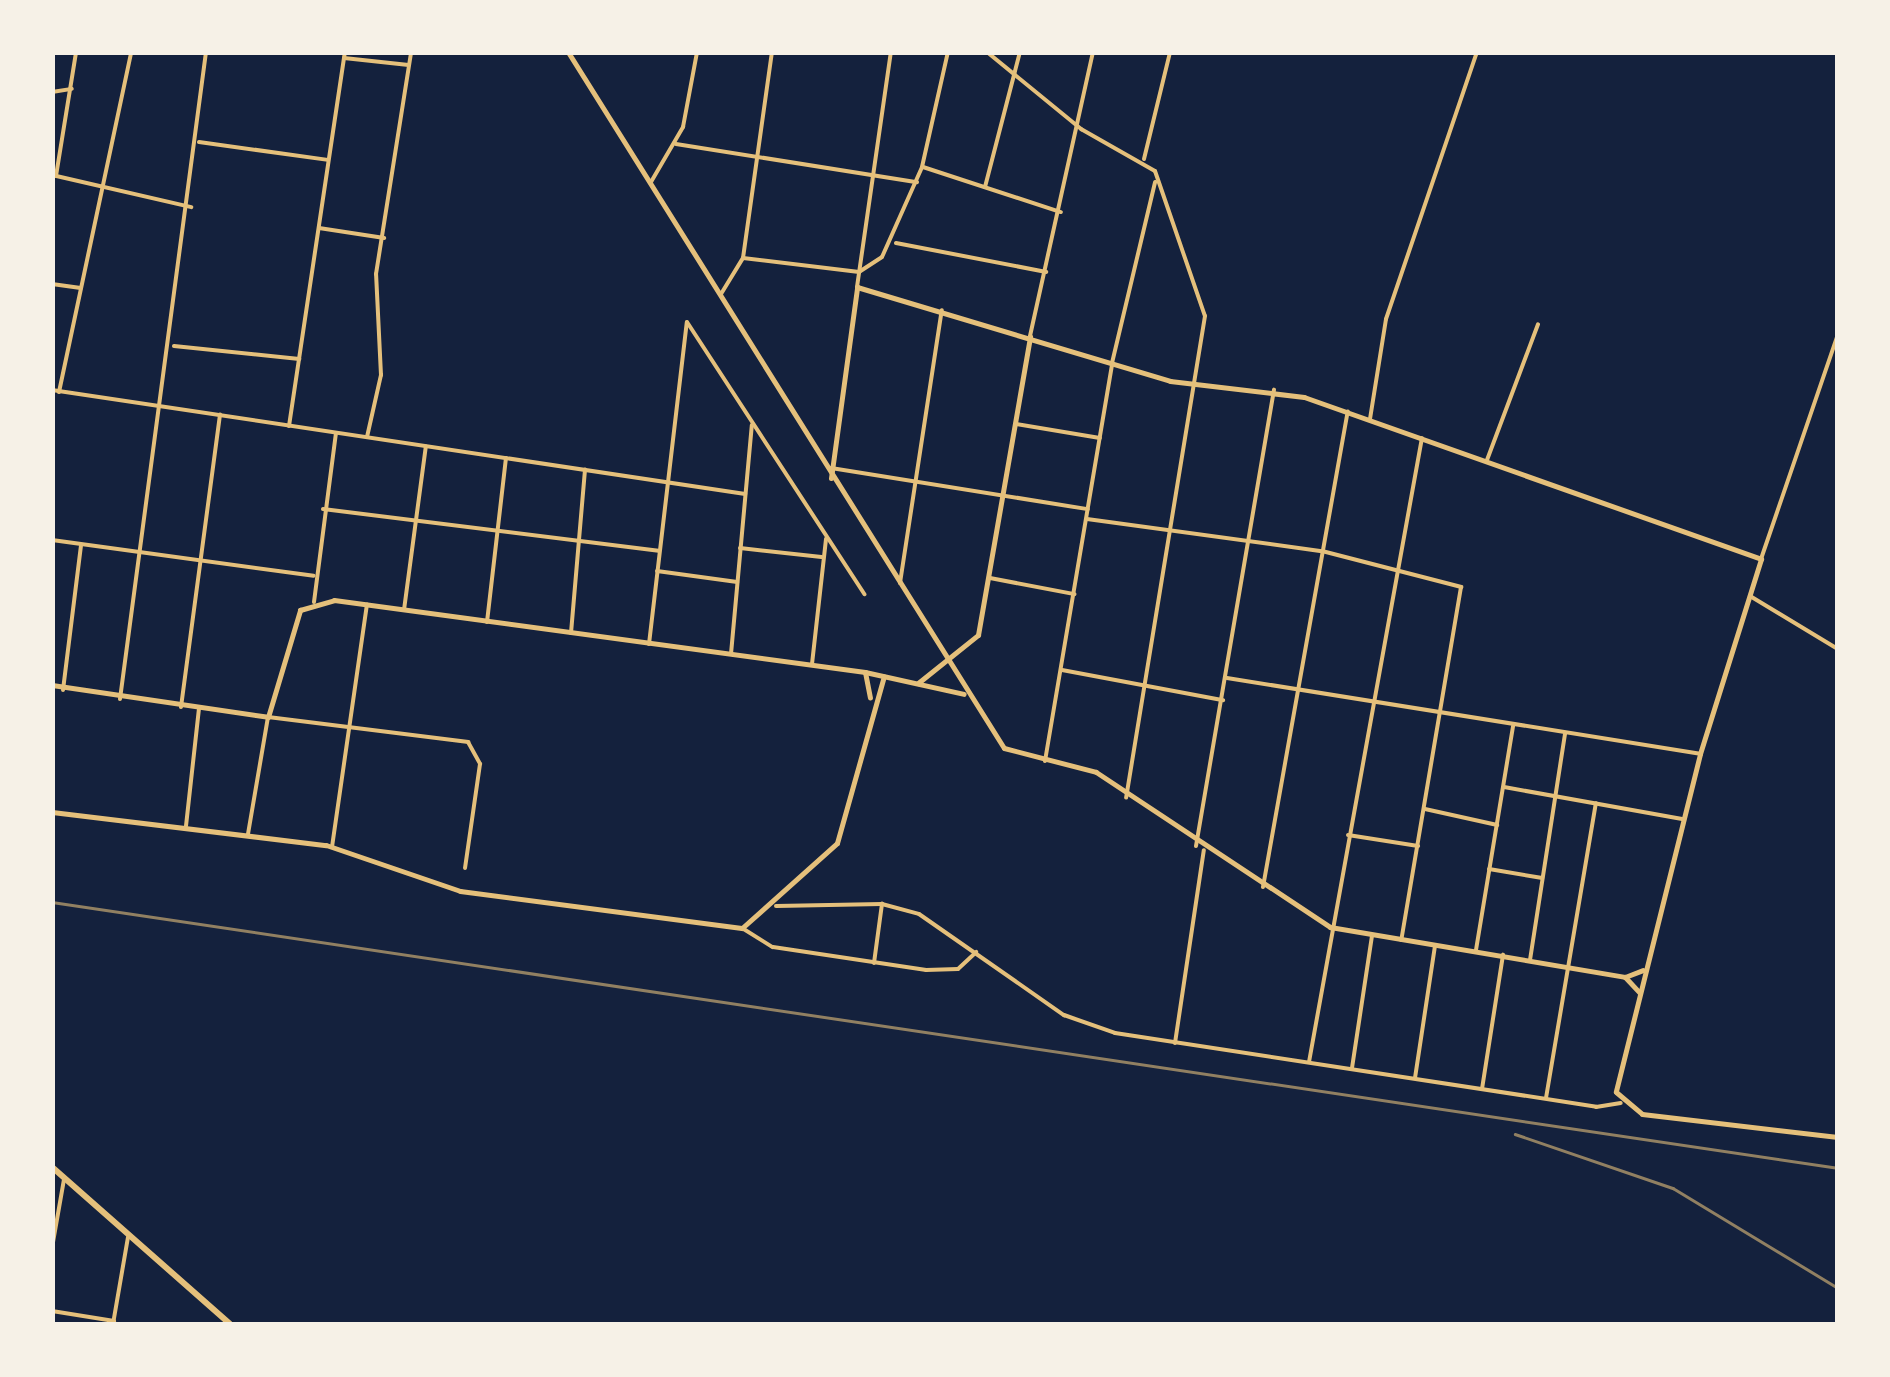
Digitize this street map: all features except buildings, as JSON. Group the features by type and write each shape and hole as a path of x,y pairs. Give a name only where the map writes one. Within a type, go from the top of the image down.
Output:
{"main road":[{"path":"52,1167 230,1324"},
{"path":"214,1312 214,1324"}],"street":[{"path":"76,52 54,176 102,190 190,206"},
{"path":"131,52 56,391 744,494"},
{"path":"120,699 164,407 199,142 206,52"},
{"path":"368,438 380,375 373,322 411,52"},
{"path":"568,52 964,694 1004,748 1045,762 1096,772 1126,798 1196,846 1330,927 1625,977 1644,969"},
{"path":"649,185 676,144 697,52"},
{"path":"719,297 743,258 772,52"},
{"path":"830,478 891,52"},
{"path":"743,258 859,272 896,243 922,167 948,52"},
{"path":"988,52 1080,129 1143,161 1156,178 1206,316 1150,686 1126,798"},
{"path":"985,188 1017,77 1020,52"},
{"path":"918,683 974,644 990,578 1030,337 1080,129 1092,52"},
{"path":"1143,161 1170,52"},
{"path":"1370,420 1386,318 1476,52"},
{"path":"290,426 344,55 409,65"},
{"path":"52,92 72,89"},
{"path":"199,142 328,160"},
{"path":"676,144 917,182"},
{"path":"922,167 1061,212"},
{"path":"1045,762 1112,363 1156,178"},
{"path":"318,228 384,238"},
{"path":"896,243 1046,272"},
{"path":"52,284 81,288"},
{"path":"856,287 1112,363 1198,384 1274,390 1348,412 1761,559"},
{"path":"899,586 942,310"},
{"path":"649,644 686,322 864,594"},
{"path":"1486,461 1538,324"},
{"path":"1621,1103 1615,1080 1700,754 1837,336"},
{"path":"172,346 299,359"},
{"path":"1196,846 1274,390"},
{"path":"1263,887 1348,412"},
{"path":"181,707 220,416"},
{"path":"1016,424 1100,438"},
{"path":"731,654 752,425"},
{"path":"248,834 268,717 282,696 292,627 314,602 314,576 336,433"},
{"path":"1309,1062 1330,927 1422,438"},
{"path":"404,611 426,446"},
{"path":"487,622 506,458"},
{"path":"831,468 1088,509"},
{"path":"571,634 585,470"},
{"path":"323,509 658,551"},
{"path":"1087,519 1171,534 1322,551 1398,566 1461,587 1443,714 1400,940"},
{"path":"52,540 314,576"},
{"path":"812,665 826,540"},
{"path":"63,690 81,544"},
{"path":"740,548 822,557"},
{"path":"656,571 737,582"},
{"path":"990,578 1074,594"},
{"path":"1750,596 1837,648"},
{"path":"314,602 367,605 865,672 964,694"},
{"path":"332,847 367,605"},
{"path":"1062,670 1223,700"},
{"path":"865,672 870,701"},
{"path":"742,928 776,906 844,829 870,701 884,676"},
{"path":"1227,678 1700,754"},
{"path":"52,685 120,699 474,744 480,764 465,868"},
{"path":"186,826 200,709"},
{"path":"1476,950 1513,726"},
{"path":"1530,960 1565,734"},
{"path":"1504,787 1684,820"},
{"path":"1546,1098 1596,803"},
{"path":"1425,809 1497,825"},
{"path":"52,812 332,847 460,892 742,928 773,947 874,964 946,972 976,952"},
{"path":"1348,834 1418,846"},
{"path":"1175,1043 1204,850"},
{"path":"1490,869 1542,878"},
{"path":"776,906 882,904 919,914 1064,1015 1175,1043 1546,1098 1621,1103 1642,1114 1838,1137"},
{"path":"874,964 882,904"},
{"path":"1352,1068 1372,935"},
{"path":"1415,1078 1436,944"},
{"path":"1482,1088 1503,955"},
{"path":"1625,977 1639,992"},
{"path":"52,1248 64,1179"},
{"path":"52,1311 113,1323 129,1233"},
{"path":"1523,1324 1587,1324"}],"railway":[{"path":"52,902 1838,1168"},
{"path":"1515,1134 1673,1188 1838,1288"}]}
